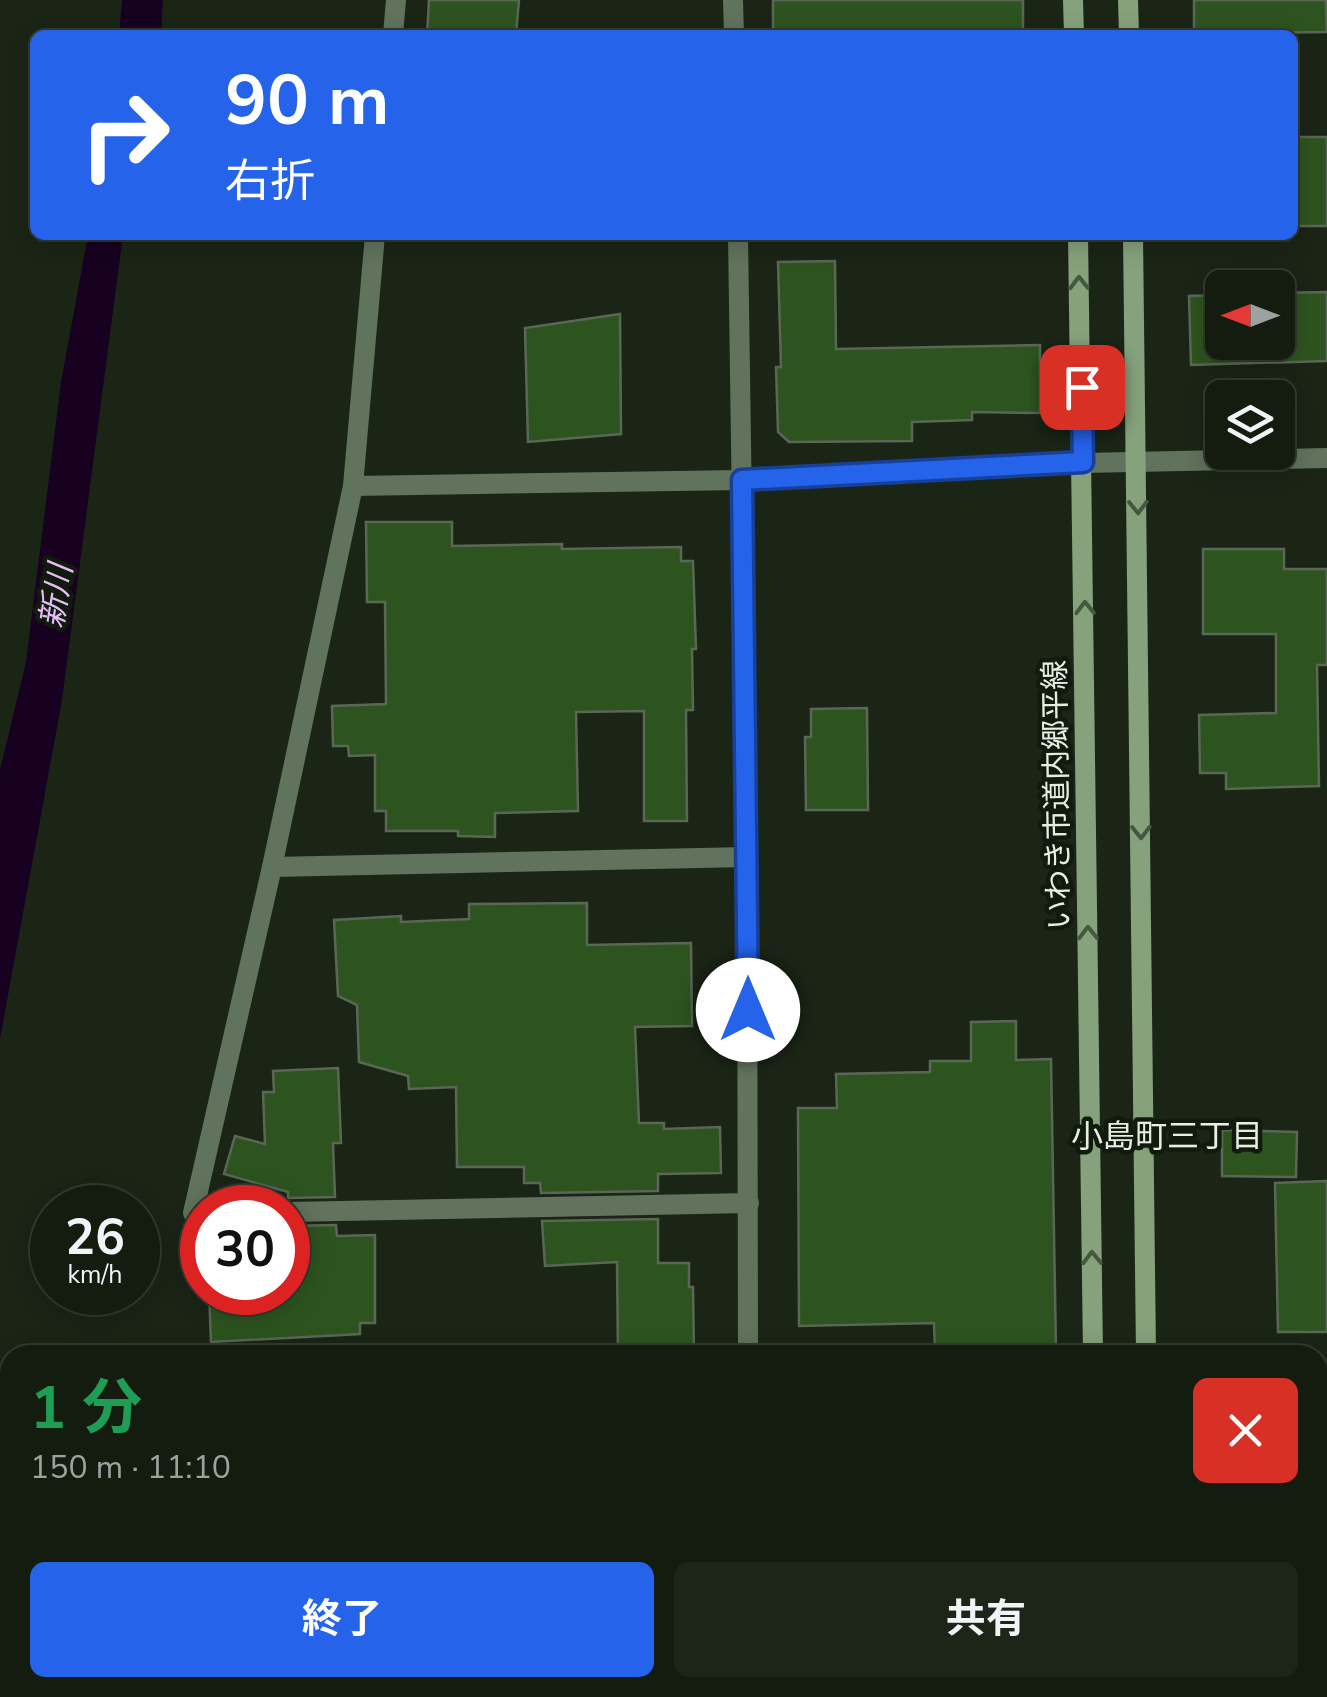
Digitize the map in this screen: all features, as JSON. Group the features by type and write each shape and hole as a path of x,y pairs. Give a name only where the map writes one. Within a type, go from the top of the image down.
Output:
{"street":[{"path":"393,30 396,0"},
{"path":"734,0 734,30"},
{"path":"1074,0 1074,30"},
{"path":"1128,0 1129,30"},
{"path":"199,1185 353,486 375,240"},
{"path":"738,240 748,1345"},
{"name":"いわき市道内郷平線","path":"1078,240 1093,1345"},
{"path":"1133,240 1146,1345"},
{"path":"353,486 742,480 1083,462 1327,458"},
{"path":"272,867 746,857"},
{"path":"310,1212 749,1203"}],"water":[{"path":"122,0 163,0 161,30 119,30"},
{"name":"新川","path":"87,240 122,240 62,700 0,1039 0,770 26,662 61,382"}],"building":[{"path":"429,0 519,0 516,30 427,30"},
{"path":"773,0 1023,0 1023,30 773,30"},
{"path":"1194,0 1326,0 1327,32 1194,30"},
{"path":"1298,137 1327,137 1327,226 1298,226"},
{"path":"835,261 836,349 1040,345 1040,413 972,412 972,420 912,422 912,441 789,442 778,432 778,262"},
{"path":"1327,292 1327,361 1191,365 1189,296 1205,296 1205,360 1295,360 1295,293"},
{"path":"620,314 621,434 528,442 525,328"},
{"path":"366,522 452,522 452,546 681,547 681,561 693,561 696,649 692,649 693,710 686,710 687,821 644,821 644,711 576,712 578,811 495,813 495,837 458,836 458,831 386,831 386,811 375,811 375,755 349,756 348,746 333,746 332,706 386,704 385,602 367,602"},
{"path":"1203,549 1284,549 1284,569 1327,569 1327,665 1317,665 1319,786 1226,789 1226,773 1200,773 1199,715 1276,713 1276,634 1203,634"},
{"path":"867,708 868,810 806,810 805,737 811,737 811,709"},
{"path":"587,903 587,945 691,943 692,1026 635,1027 639,1123 664,1123 664,1129 720,1127 721,1173 658,1174 658,1191 541,1193 540,1183 524,1183 524,1167 457,1167 456,1087 409,1089 408,1076 359,1062 357,1005 338,996 334,920 401,916 401,922 469,919 469,904"},
{"path":"1016,1021 1016,1060 1051,1059 1056,1345 935,1345 934,1323 799,1326 798,1108 837,1108 836,1074 930,1072 930,1061 971,1061 971,1022"},
{"path":"338,1068 341,1143 333,1143 335,1197 310,1198 310,1185 263,1185 224,1174 235,1136 265,1144 263,1092 274,1092 273,1071"},
{"path":"1222,1130 1297,1132 1296,1177 1222,1176"},
{"path":"1327,1181 1327,1332 1278,1332 1275,1183"},
{"path":"658,1219 658,1263 689,1263 694,1345 618,1345 617,1262 545,1266 542,1221"},
{"path":"336,1225 337,1236 375,1235 375,1323 360,1323 360,1334 211,1342 210,1315 310,1315 310,1226"}],"district":[{"name":"小島町三丁目","path":"1167,1136"}],"route":[{"path":"748,1010 742,480 1083,462 1082,387"}]}
